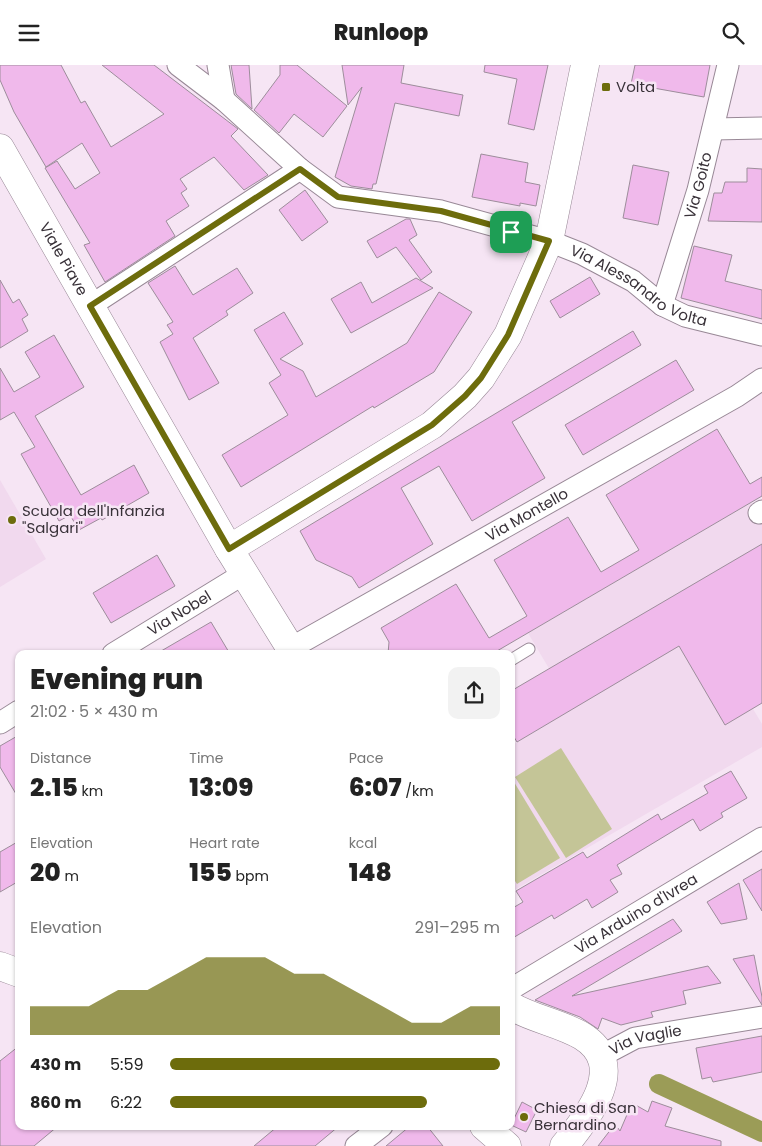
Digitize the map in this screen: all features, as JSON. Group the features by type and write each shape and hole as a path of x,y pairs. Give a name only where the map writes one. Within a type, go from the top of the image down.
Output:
{"street":[{"name":"Via Alessandro Volta","path":"178,65 224,100 300,169 338,197 441,211 549,241 582,254 633,281 662,305 685,316 762,335"},
{"path":"218,65 224,100"},
{"path":"229,549 432,425 465,396 481,378 500,350 549,241 585,65"},
{"name":"Via Goito","path":"662,305 698,190 728,65"},
{"path":"713,129 762,128"},
{"name":"Viale Piave","path":"0,148 229,549 292,650"},
{"path":"90,306 300,169"},
{"name":"Via Montello","path":"295,650 728,401 762,379"},
{"name":"Via Nobel","path":"120,650 245,573"},
{"path":"0,723 15,714"},
{"name":"Via Arduino d'Ivrea","path":"515,987 762,838"},
{"path":"0,966 15,972"},
{"path":"515,1008 580,1036 595,1046 601,1055"},
{"name":"Via Vaglie","path":"564,1146 590,1114 599,1095 604,1077 601,1055 635,1038 762,1017"},
{"path":"356,1146 377,1130"},
{"path":"489,1130 507,1146"}],"lane":[{"path":"515,658 529,649"}],"shaded area":[{"name":"Scuola dell'Infanzia \"Salgari\"","path":"0,480 46,559 0,587"},
{"path":"751,503 762,519 762,703 753,709 762,724 762,747 515,890 515,744 573,709 528,633"}],"green space":[{"path":"561,748 612,829 566,858 515,777"},
{"path":"515,784 560,858 517,884 515,881"}],"building":[{"path":"0,65 61,65 81,103 85,101 111,147 164,114 102,65 154,65 238,129 231,136 268,175 244,190 214,157 180,179 187,189 181,193 189,206 166,221 175,236 105,282 84,245 90,243 45,168 57,161 75,189 100,173 82,143 46,167 14,112 0,80"},
{"path":"231,65 249,65 252,109 236,94"},
{"path":"280,65 297,65 347,106 323,137 294,114 279,133 254,110 280,75"},
{"path":"342,65 404,65 401,83 463,95 459,116 395,103 376,184 373,184 372,189 351,186 335,177 362,87 348,105"},
{"path":"485,65 548,65 534,130 508,124 517,79 484,72"},
{"path":"635,65 710,65 704,97 631,84"},
{"path":"481,154 528,163 525,182 540,185 536,206 520,203 520,206 472,197"},
{"path":"633,165 669,172 658,225 623,218"},
{"path":"747,168 762,169 762,222 708,221 714,193 722,193 725,182 747,182"},
{"path":"305,190 328,222 302,241 279,210"},
{"path":"406,219 410,219 417,235 409,240 432,272 421,280 396,247 377,258 367,241"},
{"path":"694,246 732,255 725,281 762,290 762,319 681,298"},
{"path":"175,266 193,295 237,268 253,293 226,311 228,315 193,338 219,383 189,400 160,342 173,334 167,325 173,322 148,283"},
{"path":"590,277 600,294 560,318 550,301"},
{"path":"416,278 433,288 351,333 331,299 361,282 372,303"},
{"path":"0,280 13,303 19,299 28,315 22,319 28,331 0,348"},
{"path":"439,292 472,312 434,372 374,408 373,406 241,487 222,455 288,415 269,383 281,375 254,330 284,312 303,344 280,359 303,371 316,397 407,343"},
{"path":"633,331 641,345 512,422 545,478 472,521 439,466 401,488 433,544 359,588 352,577 316,560 300,531"},
{"path":"54,335 84,387 35,416 81,495 134,465 149,493 102,520 101,518 79,530 70,515 59,521 21,454 35,447 14,412 0,420 0,368 14,392 40,377 25,352"},
{"path":"676,360 694,390 583,455 565,425"},
{"path":"717,429 750,484 762,477 762,496 499,650 388,650 389,642 381,628 456,584 489,638 527,616 494,560 568,517 601,572 639,550 606,495"},
{"path":"762,544 762,703 725,725 679,646 517,742 515,739 515,689"},
{"path":"157,555 175,586 111,623 93,593"},
{"path":"211,622 228,650 163,650"},
{"path":"15,737 15,792 0,767 0,746"},
{"path":"731,771 747,798 721,813 723,817 700,831 693,819 617,865 622,874 610,880 618,892 592,908 587,899 554,919 552,915 515,937 515,907 523,902 516,891 583,852 587,858 658,814 661,820 708,793 704,786"},
{"path":"15,843 15,883 0,892 0,852"},
{"path":"762,869 762,911 743,880"},
{"path":"739,883 747,919 721,924 707,902"},
{"path":"673,919 682,931 572,996 708,966 721,983 683,991 686,1004 651,1012 653,1017 621,1025 602,1018 598,1029 580,1017 535,1000"},
{"path":"754,955 762,997 762,1005 733,959"},
{"path":"762,1036 762,1072 713,1082 711,1077 702,1079 696,1048"},
{"path":"15,1049 15,1130 53,1130 34,1146 0,1146 0,1061"},
{"path":"652,1101 672,1108 665,1126 721,1141 721,1146 598,1146 615,1124 620,1131 632,1103 648,1112"},
{"name":"Chiesa di San Bernardino","path":"522,1102 537,1110 526,1132 515,1127 515,1117"},
{"path":"273,1130 334,1130 315,1146 254,1146"},
{"path":"405,1130 430,1130 443,1146 386,1146"}],"waterway":[{"path":"659,1084 762,1132"}],"place":[{"name":"Volta","path":"606,87"},
{"name":"Scuola dell'Infanzia \"Salgari\"","path":"12,520"},
{"name":"Chiesa di San Bernardino","path":"524,1117"}],"route":[{"path":"300,169 338,197 386,202 441,211 511,232 549,241 508,335 496,357 465,396 432,425 229,549 90,306 300,169"}]}
